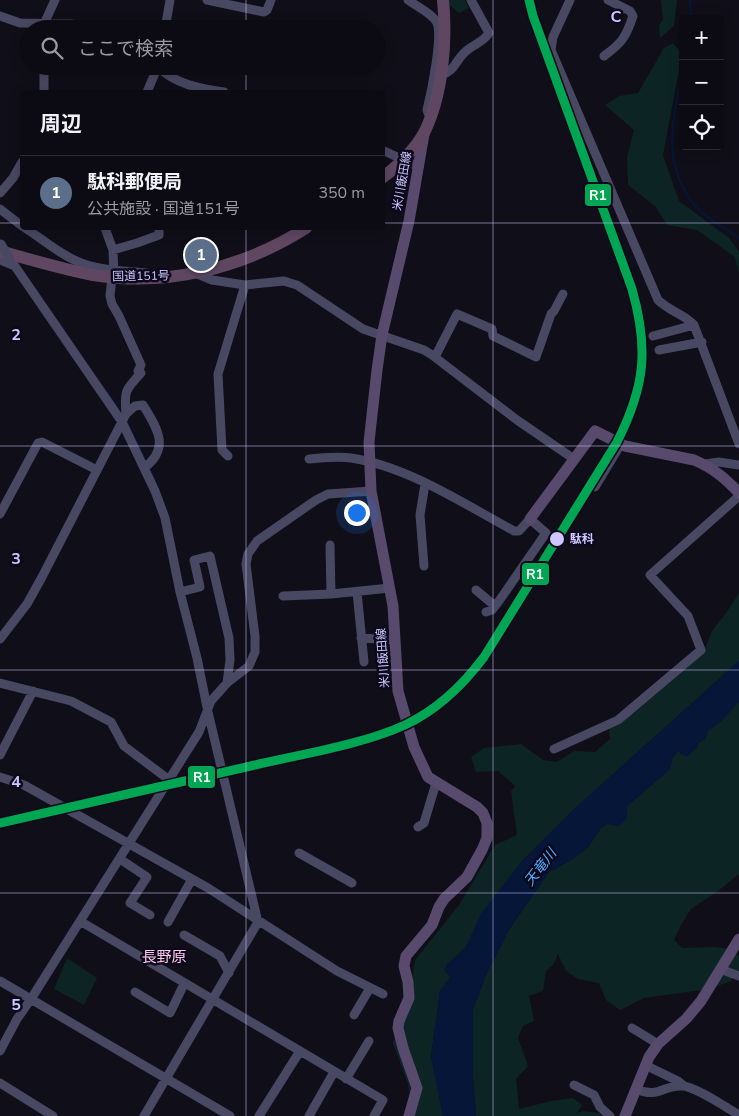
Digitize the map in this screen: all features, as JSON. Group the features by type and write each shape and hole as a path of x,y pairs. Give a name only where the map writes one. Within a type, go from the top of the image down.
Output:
{"highway":[{"path":"385,175 403,160 424,134 430,118 441,75 444,25 443,0"},
{"name":"国道151号","path":"5,252 83,273 153,278 195,273 225,266 276,245 302,230"}],"main road":[{"name":"米川飯田線","path":"409,1116 417,1088 398,1028 399,1020 409,998 404,966 406,956 432,925 444,899 467,877 487,838 486,818 477,807 428,777 422,767 406,724 396,677 393,606 372,491 370,462 371,420 382,335 408,224 424,134"},
{"path":"530,519 595,430 621,444 705,464 726,479 739,495"},
{"path":"625,1116 645,1065 658,1044 701,1001 739,939"}],"street":[{"path":"47,20 55,0"},
{"path":"167,20 170,0"},
{"path":"207,0 264,12 267,10 271,0"},
{"path":"408,0 431,16 438,25 437,54 427,110 430,118"},
{"path":"441,75 450,72 464,53 487,37 489,33 471,0"},
{"path":"570,0 554,37 551,50 658,300 662,305 689,320 694,325 739,444"},
{"path":"604,56 624,39 633,16 630,11 608,0"},
{"path":"0,16 20,23"},
{"path":"44,75 44,90"},
{"path":"148,90 154,75"},
{"path":"171,75 185,84 208,90"},
{"path":"385,151 419,167"},
{"path":"0,193 13,178 20,166"},
{"path":"0,209 20,224"},
{"path":"28,230 72,259 113,274"},
{"path":"106,230 112,250 112,304 141,365 138,371 141,373 129,386 125,395 124,418"},
{"path":"112,250 158,235 159,230"},
{"path":"0,260 5,252 124,418 165,518 180,592 258,922 144,1116"},
{"path":"195,273 212,280 244,285 284,281 297,285 363,329 424,350 517,420 574,459"},
{"path":"228,456 222,450 218,374 244,285"},
{"path":"435,357 457,314 492,329 493,336 536,357 551,314 557,307 563,294"},
{"path":"653,336 694,325"},
{"path":"659,350 702,342"},
{"path":"0,639 27,604 124,418 135,406 143,405 155,425 160,447 156,457 144,468"},
{"path":"0,514 38,443 42,442 96,470"},
{"path":"595,487 621,444"},
{"path":"309,458 344,458 370,462 390,468 425,484 514,531 519,531 530,519 546,533 492,610 486,612"},
{"path":"705,464 719,462 739,465"},
{"path":"424,566 420,514 425,484"},
{"path":"0,1051 17,1019 199,732 211,701 227,683 249,666 255,652 255,636 246,564 251,547 286,520 328,494 372,491"},
{"path":"554,749 618,720 701,650 688,616 650,575 739,495"},
{"path":"330,544 331,594"},
{"path":"180,592 200,587 194,560 210,556 229,638 230,660 227,683"},
{"path":"283,596 331,594 390,588"},
{"path":"476,590 495,606"},
{"path":"357,592 364,662"},
{"path":"361,638 394,640"},
{"path":"0,683 71,701 111,722 124,746 168,780"},
{"path":"0,756 33,691"},
{"path":"0,777 24,785 192,879 337,971 384,994"},
{"path":"418,827 424,824 436,783"},
{"path":"299,853 352,883"},
{"path":"120,859 148,877 130,903 150,915"},
{"path":"168,922 192,879"},
{"path":"80,921 212,1001 383,1100 374,1116"},
{"path":"184,935 220,956 229,973"},
{"path":"720,970 739,976"},
{"path":"0,981 230,1116"},
{"path":"134,992 170,1013 184,984"},
{"path":"354,1015 370,988"},
{"path":"632,1028 658,1044"},
{"path":"346,1079 369,1041"},
{"path":"259,1116 300,1052"},
{"path":"645,1065 739,1115"},
{"path":"309,1116 334,1072"},
{"path":"0,1083 53,1116"},
{"path":"574,1085 594,1095 600,1107 610,1116"},
{"path":"636,1089 654,1094 670,1087 684,1086"}],"green space":[{"path":"447,0 465,0 469,8 459,13 447,3"},
{"path":"661,0 677,0 674,26 660,38 659,25 663,20"},
{"path":"673,43 679,50 679,70 663,155 679,201 729,238 739,252 739,273 735,257 697,230 667,225 656,207 628,185 627,158 634,130 605,105 619,96 638,93 664,48"},
{"path":"739,593 739,661 572,811 522,861 465,948 444,970 451,977 440,991 431,1056 443,1116 413,1116 408,1084 393,1043 415,960 459,905 495,845 517,835 511,791 515,786 498,771 476,772 471,757 484,748 521,744 543,760 557,762 574,751 595,752 610,739 608,724 703,654 712,631"},
{"path":"739,701 739,874 691,909 674,940 682,948 714,947 731,949 739,956 739,970 731,981 709,989 644,998 620,1010 606,1000 599,983 578,979 566,971 558,954 553,965 546,971 543,991 529,996 534,1021 523,1026 518,1038 528,1066 516,1079 519,1109 573,1098 582,1105 577,1113 583,1111 599,1113 602,1116 476,1116 473,1078 473,1009 486,975 510,928 549,872 573,859 588,847 601,828 607,824 627,818 627,806 670,769 672,759 678,750 682,755 693,751 699,742 705,739 708,731 721,721"},
{"path":"67,958 97,978 84,1005 54,989"}],"water":[{"name":"天竜川","path":"739,661 739,702 721,721 708,731 705,739 699,742 697,748 689,756 686,757 678,750 672,759 670,769 627,806 627,818 619,826 607,824 601,828 588,847 573,859 549,872 510,928 486,975 473,1009 473,1078 476,1116 443,1116 431,1056 440,991 450,977 444,970 447,963 452,961 465,948 481,914 522,861 572,811"}],"waterway":[{"path":"690,0 691,15"},
{"path":"679,90 675,108 672,143 678,176 686,193 698,209 739,238"},
{"path":"106,390 123,415"},
{"path":"126,420 146,461"},
{"path":"149,467 157,485"}],"transit line":[{"name":"R1","path":"0,823 331,748 388,732 417,719 439,704 458,687 484,657 617,442 634,403 641,367 641,330 632,289 533,16 529,0"}],"place":[{"name":"駄科郵便局","path":"201,255"},
{"name":"駄科","path":"557,539"}],"district":[{"name":"長野原","path":"164,957"}]}
